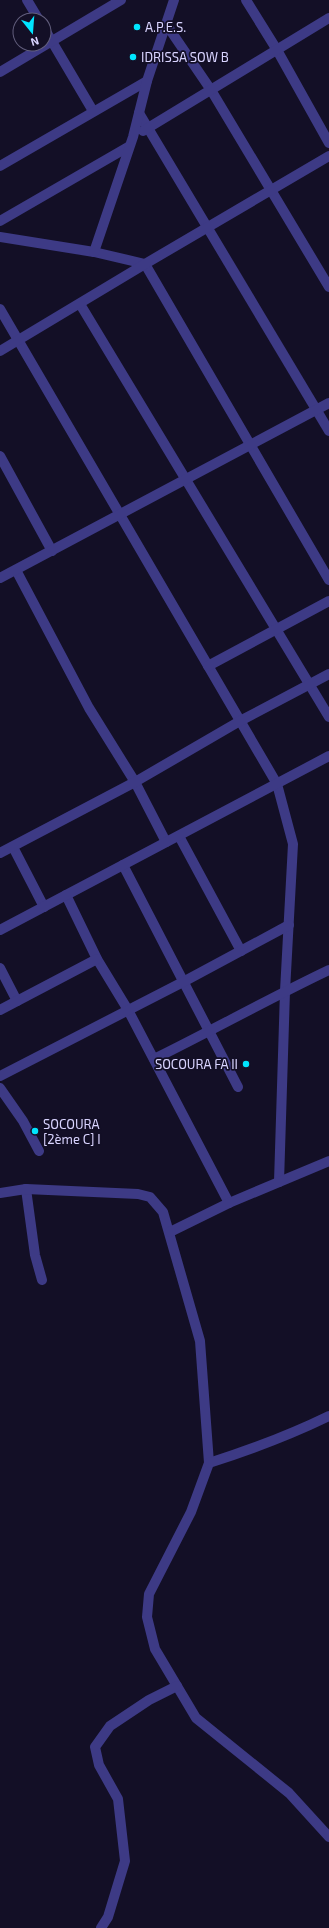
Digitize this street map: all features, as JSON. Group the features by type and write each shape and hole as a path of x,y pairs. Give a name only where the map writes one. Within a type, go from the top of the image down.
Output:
{"street":[{"path":"27,0 34,12"},
{"path":"94,252 128,147 133,137 147,81 174,0"},
{"path":"246,0 277,50 329,143"},
{"path":"93,111 52,42 119,1"},
{"path":"133,137 329,18"},
{"path":"166,24 211,90 329,287"},
{"path":"0,72 35,52"},
{"path":"0,166 147,81"},
{"path":"139,112 329,431"},
{"path":"0,221 128,147"},
{"path":"0,351 329,156"},
{"path":"0,237 94,252 145,264 329,580"},
{"path":"80,304 329,717"},
{"path":"0,309 277,784 293,844 285,991 279,1182"},
{"path":"0,578 329,403"},
{"path":"0,456 52,551"},
{"path":"16,570 88,708 136,782 166,842"},
{"path":"208,666 329,601"},
{"path":"0,853 136,782 240,721 329,674"},
{"path":"0,930 329,756"},
{"path":"179,836 241,951"},
{"path":"13,847 44,906"},
{"path":"123,865 238,1087"},
{"path":"66,895 97,959 128,1010 229,1203"},
{"path":"0,1076 183,982 289,925"},
{"path":"0,1010 97,959"},
{"path":"0,968 17,1001"},
{"path":"154,1059 209,1032 285,991 329,970"},
{"path":"0,1088 22,1121 39,1151"},
{"path":"170,1232 229,1203 329,1161"},
{"path":"0,1193 26,1189 138,1194 150,1197 163,1212 200,1337 209,1463 191,1512 149,1594 147,1617 155,1649 196,1718 289,1793 329,1837"},
{"path":"26,1189 35,1255 42,1280"},
{"path":"209,1463 245,1452 329,1416"},
{"path":"101,1928 108,1917 124,1861 118,1799 99,1765 95,1747 110,1726 149,1700 177,1686"}],"place":[{"name":"A.P.E.S.","path":"137,27"},
{"name":"IDRISSA SOW B","path":"133,57"},
{"name":"SOCOURA FA II","path":"246,1064"},
{"name":"SOCOURA [2ème C] I","path":"35,1131"}]}
